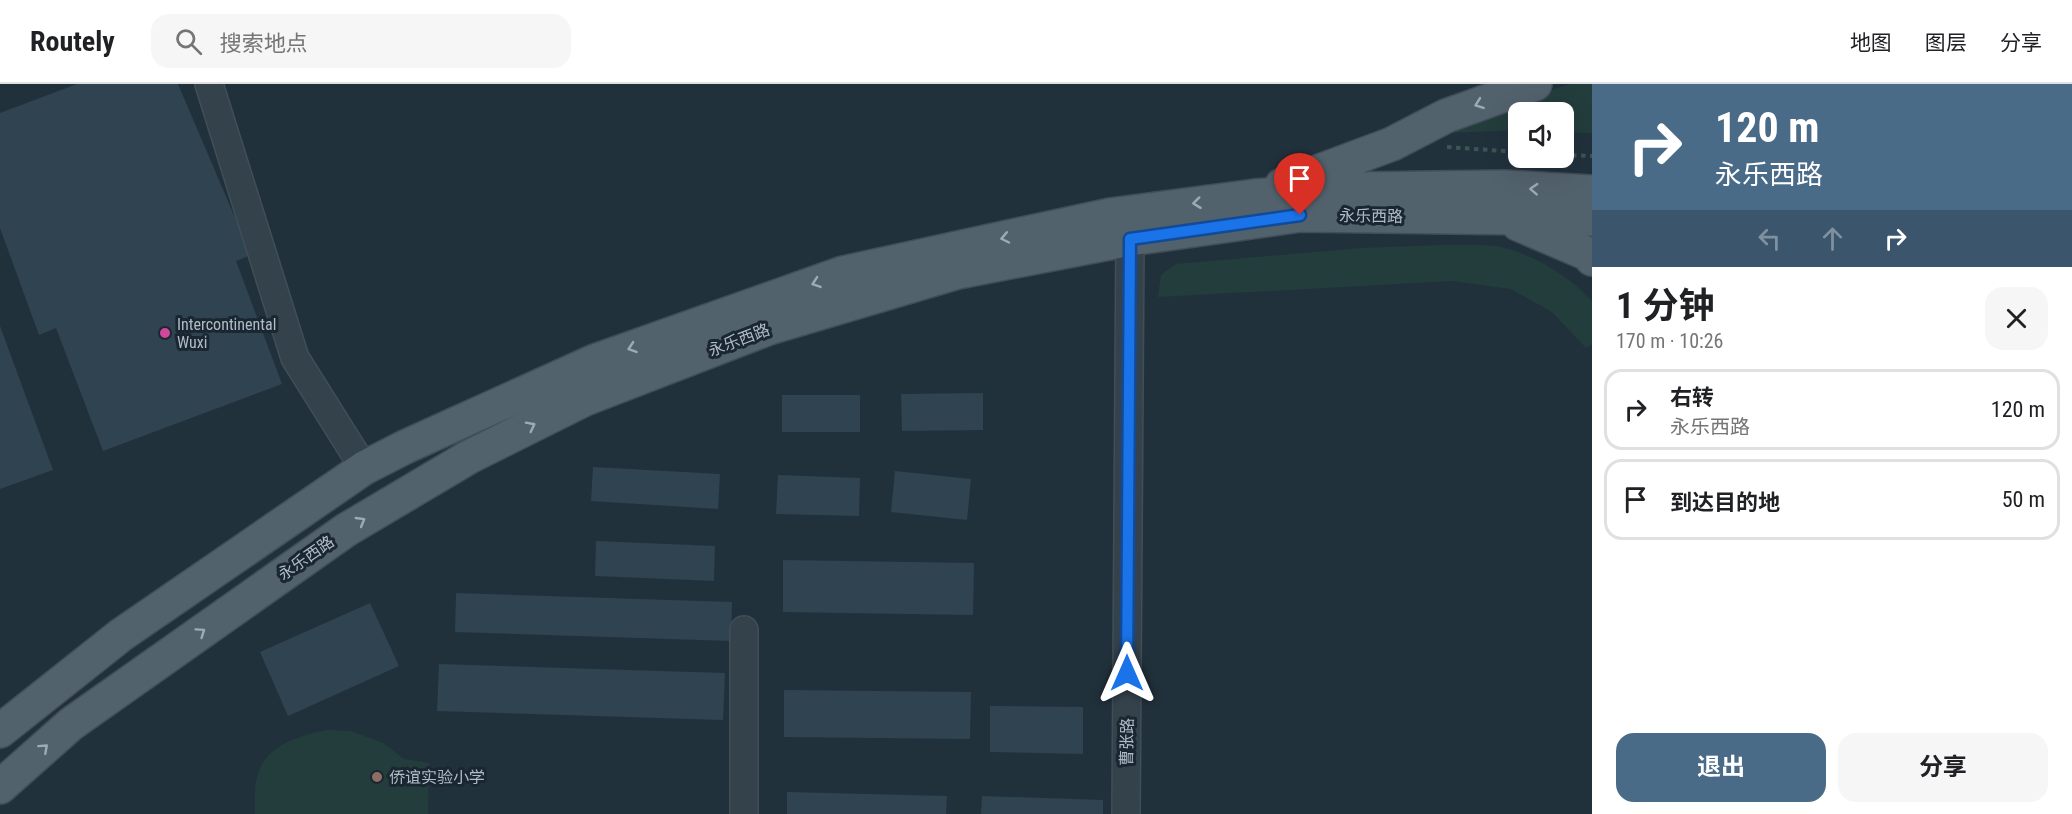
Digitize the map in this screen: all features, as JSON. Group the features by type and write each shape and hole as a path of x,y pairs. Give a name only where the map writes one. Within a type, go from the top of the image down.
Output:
{"main road":[{"path":"1255,196 1392,144 1446,116 1535,84"},
{"name":"永乐西路","path":"0,731 121,635 364,468 405,447 595,361 843,273 1110,215 1255,196 1360,189 1472,188 1592,192"},
{"name":"永乐西路","path":"0,787 71,724 346,530 469,457 585,399 769,328 947,275 1130,239 1300,215 1592,219"},
{"path":"1505,218 1588,255 1592,259"}],"street":[{"path":"209,84 296,358 364,468"},
{"name":"曹张路","path":"1126,814 1130,239"},
{"path":"744,630 744,814"}],"path":[{"path":"1438,147 1508,151"},
{"path":"1574,155 1592,156"}],"green space":[{"path":"1570,84 1592,84 1592,133 1574,132 1574,102 1517,102"},
{"path":"1508,105 1508,130 1423,134"},
{"path":"1495,246 1521,253 1548,266 1592,301 1592,344 1586,348 1552,312 1511,289 1452,281 1158,297 1161,275 1176,264 1362,248"},
{"path":"327,730 350,731 383,743 404,759 429,763 428,814 255,814 256,781 266,759 273,751 293,740"}],"building":[{"path":"77,84 178,84 251,255 236,261 282,384 103,451 56,328 39,335 0,228 0,113"},
{"path":"0,326 53,470 0,489"},
{"path":"983,393 983,430 902,431 901,394"},
{"path":"782,395 860,395 860,432 782,432"},
{"path":"593,467 720,474 718,509 591,501"},
{"path":"895,471 971,479 967,520 891,512"},
{"path":"778,475 860,478 859,516 776,514"},
{"path":"596,541 715,546 714,581 595,576"},
{"path":"783,560 974,563 973,615 783,612"},
{"path":"456,593 732,602 731,641 455,632"},
{"path":"370,603 399,666 288,716 260,652"},
{"path":"439,664 725,673 723,720 437,711"},
{"path":"784,690 971,692 970,739 784,737"},
{"path":"990,706 1083,707 1083,754 990,752"},
{"path":"787,792 947,796 946,814 787,814"},
{"path":"982,796 1103,800 1103,814 981,814"}],"place":[{"name":"Intercontinental Wuxi","path":"165,333"},
{"name":"侨谊实验小学","path":"377,777"}],"route":[{"path":"1127,673 1130,239 1300,215"}]}
